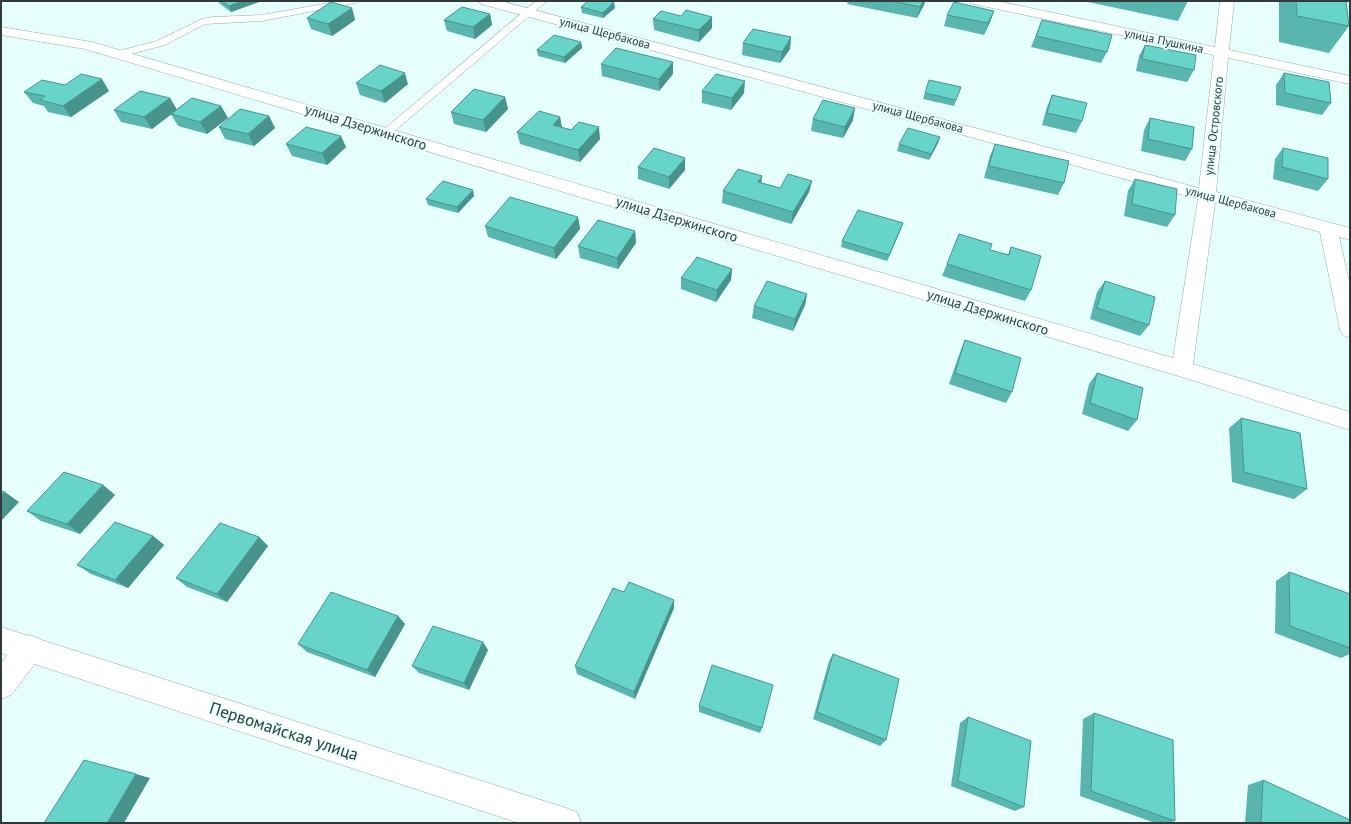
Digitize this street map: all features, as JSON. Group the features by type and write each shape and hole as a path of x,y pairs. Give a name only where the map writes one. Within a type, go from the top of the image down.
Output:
{"street":[{"name":"улица Щербакова","path":"486,1 1350,234"},
{"name":"улица Пушкина","path":"978,1 1350,80"},
{"name":"улица Островского","path":"1182,369 1207,195 1227,1"},
{"name":"улица Дзержинского","path":"1,31 87,44 1182,369 1350,421"},
{"path":"1328,228 1350,330"},
{"name":"Первомайская улица","path":"1,640 30,648 566,823"},
{"path":"1,685 30,648"}],"lane":[{"path":"119,54 162,43 202,22 213,20 262,18 352,1"},
{"path":"386,133 542,1"}],"building":[{"path":"221,1 243,1 229,6"},
{"path":"588,1 614,2 603,13 581,7"},
{"path":"892,1 923,1 920,7"},
{"path":"1296,1 1346,1 1349,26 1297,16"},
{"path":"331,2 352,8 328,24 307,18"},
{"path":"954,2 994,11 988,23 947,15"},
{"path":"462,7 490,14 473,27 444,20"},
{"path":"686,10 712,17 699,30 653,19 661,11 681,16"},
{"path":"1042,20 1112,35 1107,52 1036,36"},
{"path":"753,29 791,37 782,52 743,43"},
{"path":"554,35 581,42 564,57 537,50"},
{"path":"1145,45 1196,55 1194,70 1142,59"},
{"path":"616,48 673,62 659,79 601,64"},
{"path":"380,65 405,73 381,91 356,83"},
{"path":"1284,73 1329,82 1331,103 1285,93"},
{"path":"81,74 102,79 63,106 40,100 45,96 24,92 42,80 65,85"},
{"path":"716,74 745,81 732,98 702,91"},
{"path":"929,80 961,87 956,100 925,93"},
{"path":"474,89 505,97 483,120 451,112"},
{"path":"140,91 170,98 144,117 114,110"},
{"path":"1052,95 1087,103 1082,121 1047,113"},
{"path":"192,98 221,106 200,122 171,114"},
{"path":"823,100 855,108 845,127 813,119"},
{"path":"240,109 269,116 248,134 219,127"},
{"path":"539,111 560,117 553,125 571,130 579,122 599,127 578,150 517,132"},
{"path":"1150,118 1194,127 1192,149 1148,139"},
{"path":"306,127 341,136 322,153 286,144"},
{"path":"908,128 940,137 931,154 899,144"},
{"path":"995,144 1069,161 1064,183 989,166"},
{"path":"654,148 685,158 669,177 638,167"},
{"path":"1283,148 1328,158 1328,179 1282,167"},
{"path":"738,169 762,176 758,182 780,188 788,174 812,181 793,212 723,191"},
{"path":"1135,179 1177,189 1175,215 1132,204"},
{"path":"443,181 473,190 457,207 426,199"},
{"path":"510,197 578,217 554,248 485,226"},
{"path":"858,210 903,223 889,255 842,241"},
{"path":"598,220 635,231 617,258 578,246"},
{"path":"959,234 992,244 990,250 1009,255 1011,247 1041,256 1031,290 947,264"},
{"path":"697,257 732,269 717,290 681,278"},
{"path":"767,281 807,294 795,319 754,306"},
{"path":"1105,281 1155,297 1149,325 1097,308"},
{"path":"965,340 1021,358 1012,392 955,373"},
{"path":"1097,373 1143,388 1137,420 1090,403"},
{"path":"1241,418 1300,433 1307,489 1244,472"},
{"path":"64,472 103,485 67,524 27,511"},
{"path":"115,522 153,536 115,580 77,565"},
{"path":"220,523 259,537 217,594 176,578"},
{"path":"1289,572 1350,594 1350,648 1290,626"},
{"path":"629,582 674,600 634,692 575,666 613,588 624,592"},
{"path":"331,592 398,616 367,670 298,644"},
{"path":"433,626 483,642 464,683 412,666"},
{"path":"833,654 899,679 886,740 817,712"},
{"path":"712,665 773,685 762,728 699,706"},
{"path":"1094,713 1173,740 1175,821 1091,791"},
{"path":"968,717 1031,741 1024,807 958,781"},
{"path":"84,760 136,774 107,823 44,823"},
{"path":"1263,780 1350,820 1350,823 1261,823"}]}
